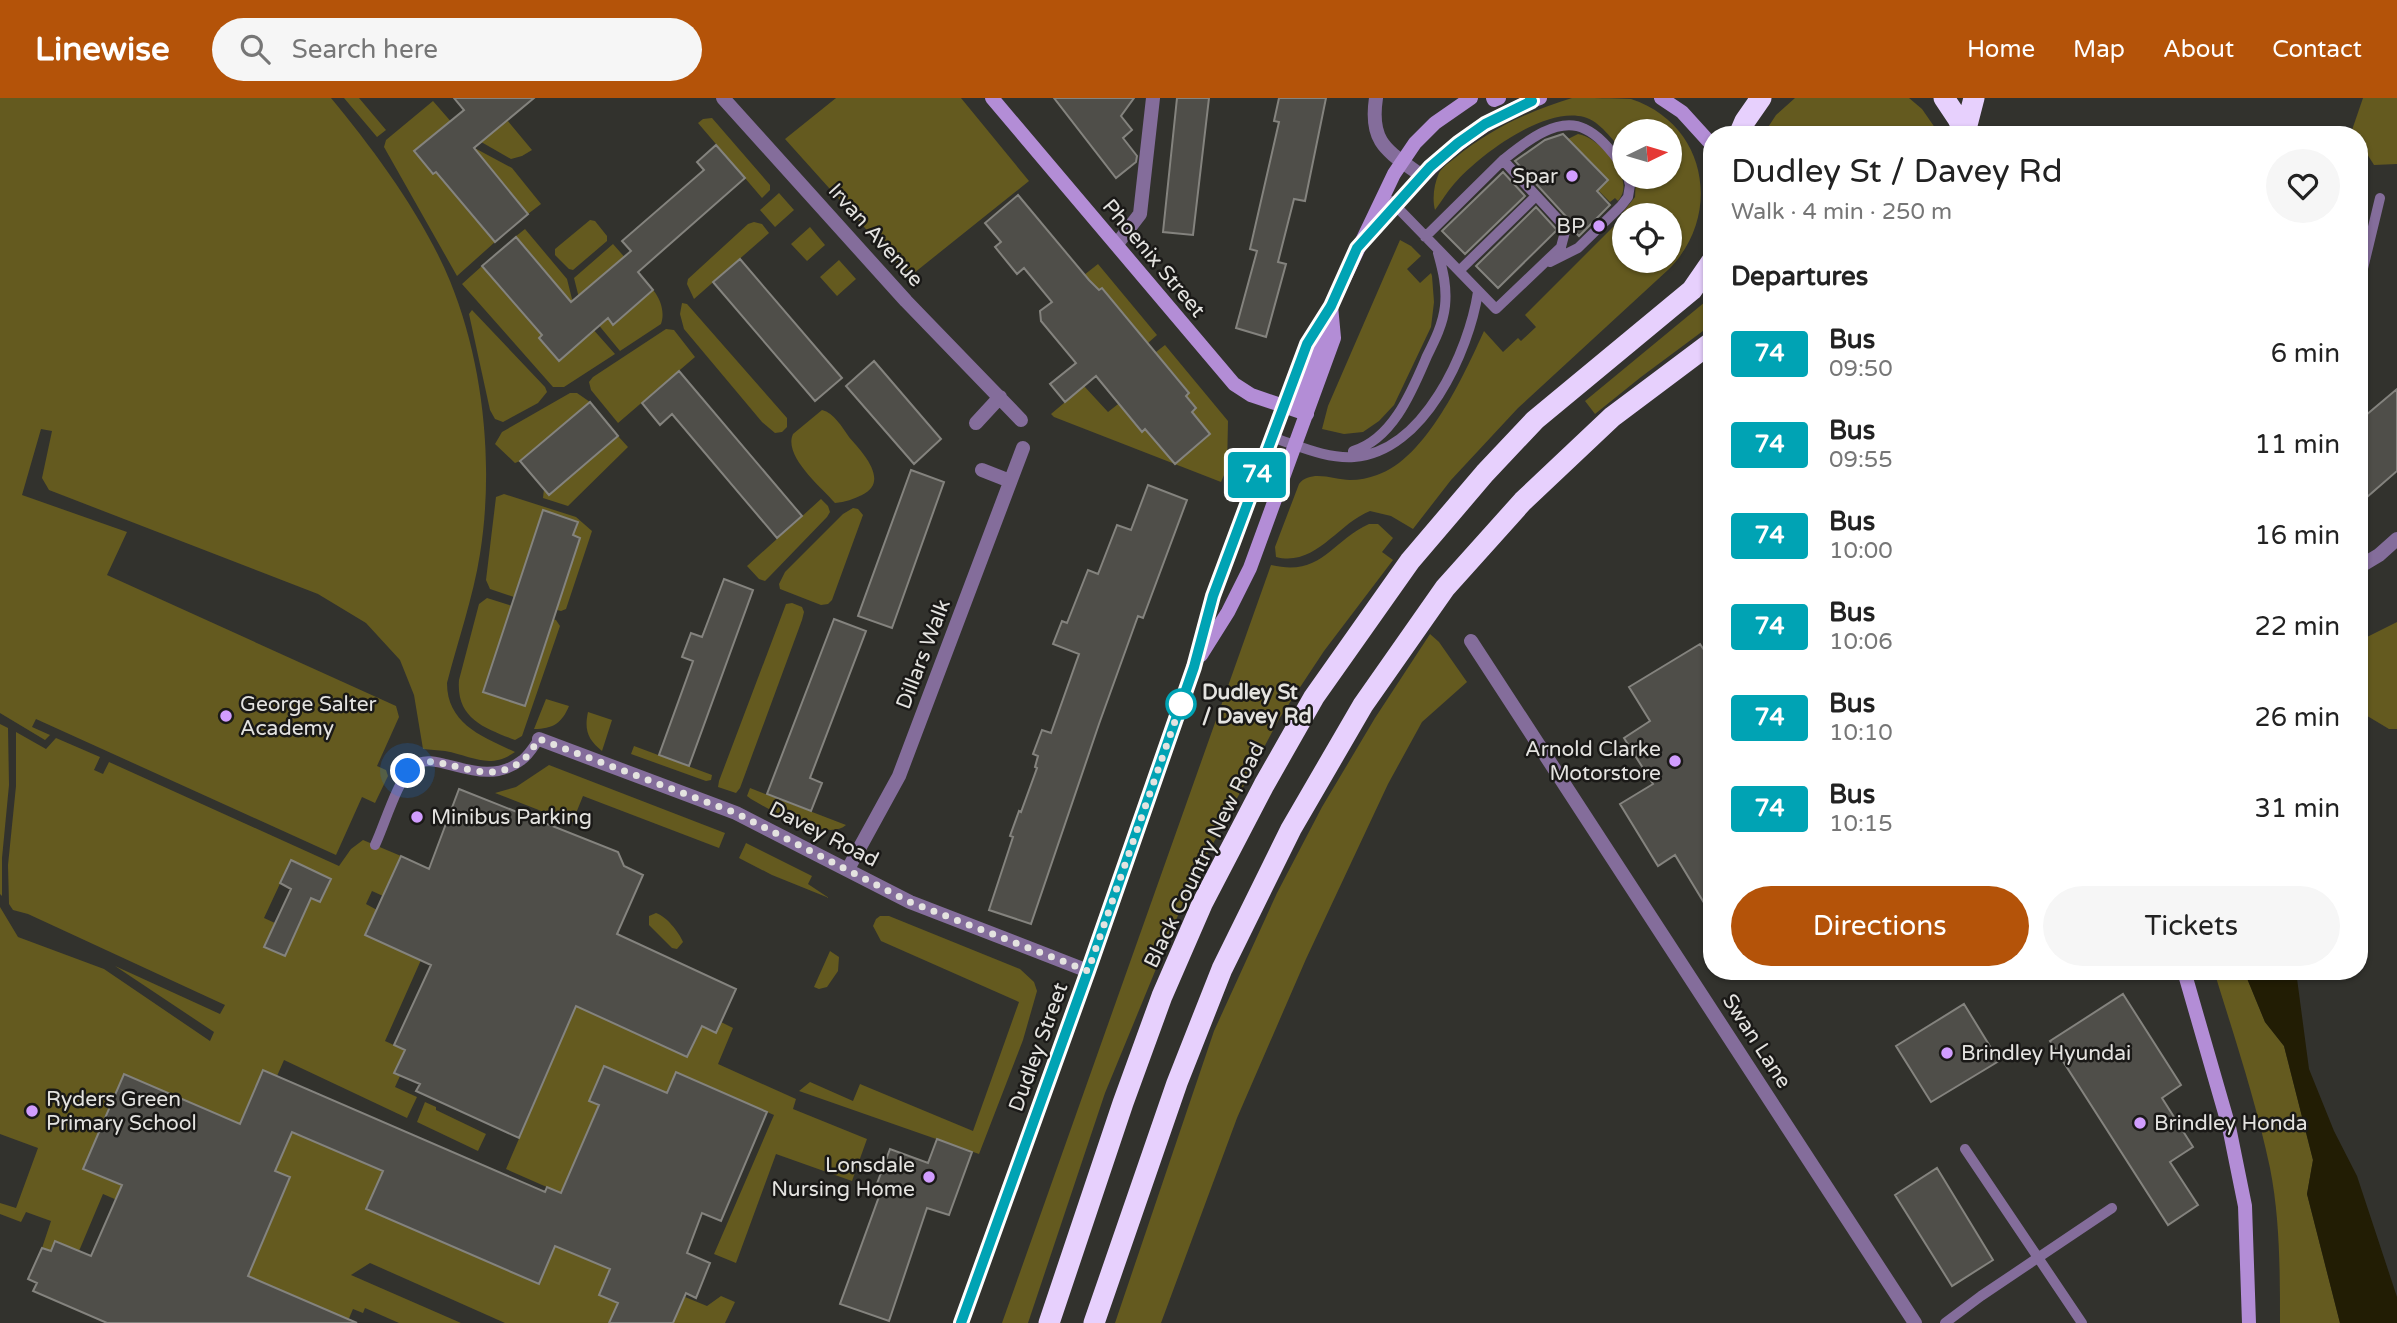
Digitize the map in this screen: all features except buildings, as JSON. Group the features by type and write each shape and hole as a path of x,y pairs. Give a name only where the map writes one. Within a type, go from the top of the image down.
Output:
{"highway":[{"path":"1743,126 1761,98"},
{"path":"1944,98 1962,126"},
{"path":"1967,126 1974,98"},
{"name":"Black Country New Road","path":"1049,1323 1162,996 1202,904 1314,697 1410,561 1485,474 1535,420 1692,290 1703,274"},
{"path":"1094,1323 1177,1083 1222,968 1291,830 1363,705 1446,588 1523,501 1612,417 1703,349"}],"main road":[{"name":"Phoenix Street","path":"992,98 1234,384 1251,395 1307,414"},
{"name":"Dudley Street","path":"961,1323 1194,667 1213,596 1307,344 1331,306 1384,195 1415,143 1435,123 1471,98"},
{"path":"1493,98 1499,98"},
{"path":"1661,98 1682,112 1703,135"},
{"name":"Dudley Street","path":"1357,248 1422,176 1458,143 1476,130 1534,99"},
{"name":"Dudley Street","path":"1194,667 1228,612 1250,568 1334,338 1331,306"},
{"path":"2187,980 2229,1127 2245,1206 2249,1323"}],"street":[{"name":"Irvan Avenue","path":"723,98 906,301 1021,420"},
{"path":"1117,244 1140,214 1153,98"},
{"path":"1376,98 1374,128 1391,153 1422,176"},
{"path":"976,423 1000,397"},
{"name":"Dillars Walk","path":"848,869 899,776 1023,447"},
{"path":"982,470 1010,481"},
{"path":"2368,562 2397,539"},
{"name":"Swan Lane","path":"1471,641 1915,1323"},
{"name":"Davey Road","path":"539,739 736,813 910,902 1088,971"}],"lane":[{"path":"1426,237 1503,160 1526,141 1569,125 1584,128 1601,140 1612,153"},
{"path":"1384,195 1496,309 1561,247 1566,228 1503,160"},
{"path":"1541,267 1578,248 1621,206 1628,197 1629,189"},
{"path":"1458,271 1536,196"},
{"path":"2368,248 2380,198"},
{"path":"1339,456 1363,449 1376,439 1392,423 1410,395 1442,324 1445,279 1438,250"},
{"path":"1271,437 1339,456 1354,457 1373,453 1390,444 1412,428 1434,403 1456,361 1474,317 1478,292"},
{"path":"375,845 403,779 413,766 422,761 432,761 478,773 494,773 525,759 539,739"},
{"path":"1965,1149 2082,1323"},
{"path":"1945,1323 2112,1208"}],"shaded area":[{"path":"0,98 331,98 348,118 427,233 450,281 471,346 486,451 484,520 473,587 447,683 453,709 460,719 479,734 515,752 489,761 423,749 414,695 400,660 366,623 318,594 49,490 42,478 52,431 41,429 22,495 127,532 107,575 396,706 399,717 377,766 386,770 388,776 375,803 362,797 336,855 36,719 32,727 50,735 45,740 0,713"},
{"path":"344,98 359,98 386,130 377,137"},
{"path":"836,98 961,98 1029,181 909,277 785,139"},
{"path":"1572,98 1631,99 1657,111 1666,119 1612,119 1612,139 1584,117 1550,119 1532,126 1479,160 1451,187 1435,210 1435,187 1444,167 1496,130 1525,115"},
{"path":"1795,98 1909,98 1922,109 1934,126 1769,126 1776,115"},
{"path":"2363,98 2397,98 2397,164 2374,165 2368,155 2368,126 2353,126"},
{"path":"433,101 453,124 444,126 414,151 433,174 436,172 495,242 457,276 384,147 386,140"},
{"path":"712,118 770,185 770,190 762,198 698,123"},
{"path":"507,120 532,150 511,159 476,139"},
{"path":"1578,134 1587,137 1612,159 1612,189 1623,189 1618,201 1615,198 1610,202 1598,190 1608,180 1568,139"},
{"path":"1682,136 1691,149 1699,173 1701,198 1697,223 1682,252 1682,203 1630,203 1635,197 1635,189 1682,189"},
{"path":"469,145 512,168 541,204 528,214 518,202 513,207"},
{"path":"779,193 794,210 775,227 760,210"},
{"path":"590,220 595,221 607,236 607,241 573,270 569,269 555,255 555,249"},
{"path":"748,224 762,224 769,233 694,299 687,284 688,279"},
{"path":"810,227 825,245 807,261 791,244"},
{"path":"1612,228 1612,273 1665,273 1518,408 1451,480 1413,529 1391,516 1370,511 1303,556 1276,557 1275,547 1299,484 1316,476 1364,479 1395,466 1412,452 1441,414 1484,331 1503,352 1518,338 1521,341 1536,327 1525,315"},
{"path":"525,229 567,279 574,307 515,237"},
{"path":"1400,240 1421,256 1407,269 1420,283 1431,273 1434,302 1431,327 1394,405 1379,421 1363,432 1344,434 1322,429 1328,406"},
{"path":"613,244 628,261 618,269 614,265 580,302 574,278"},
{"path":"839,260 856,279 837,296 820,277"},
{"path":"1098,264 1157,335 1148,343 1138,331 1135,333 1116,311 1119,308 1102,288 1099,290 1090,280 1084,284 1079,279"},
{"path":"482,266 542,335 539,338 558,361 588,335 591,327 615,354 564,387 553,387 462,284"},
{"path":"653,290 662,306 661,324 620,351 597,323 605,315 614,325"},
{"path":"682,303 687,304 787,418 787,427 782,432 775,433 762,422 684,329 680,314"},
{"path":"1703,304 1703,331 1595,414 1585,401"},
{"path":"472,310 547,392 538,403 503,422 495,419 490,410 469,314"},
{"path":"666,329 674,330 695,357 618,423 591,390 589,382"},
{"path":"1165,345 1228,421 1227,468 1221,482 1051,414 1084,386 1108,412 1122,401 1142,432 1145,429 1185,455 1210,434 1192,412 1196,408 1186,396 1189,392 1156,352"},
{"path":"570,393 577,393 590,402 520,461 515,463 495,444 502,432"},
{"path":"822,410 837,421 866,458 874,474 870,489 849,500 835,503 805,471 793,452 793,434"},
{"path":"618,436 628,447 568,506 543,498 544,489 555,480 560,485 595,456 601,441 606,446"},
{"path":"504,494 576,517 592,531 566,609 557,610 561,595 554,593 559,579 566,581 580,538 573,535 578,522 543,510 514,597 490,589 486,580 496,497"},
{"path":"821,499 830,512 827,517 765,581 759,579 747,566"},
{"path":"853,508 863,515 832,600 821,605 780,589 779,584 785,572 843,514"},
{"path":"1369,524 1378,524 1393,538 1382,552 1393,560 1324,651 1279,719 1188,891 1105,1093 1028,1323 1002,1323 1271,565 1288,567 1314,562"},
{"path":"487,598 512,606 484,692 525,706 530,691 523,689 528,675 535,677 549,634 546,617 556,620 560,626 522,736 515,740 475,720 467,713 459,693 459,680 479,604"},
{"path":"786,604 802,607 802,620 740,788 736,793 718,787"},
{"path":"2397,622 2397,729 2389,729 2368,716 2368,636"},
{"path":"1430,634 1439,642 1467,682 1422,722 1388,784 1306,959 1237,1118 1161,1323 1115,1323 1214,1031 1277,893 1322,807 1375,718"},
{"path":"546,699 569,706 556,724 534,729"},
{"path":"588,712 612,720 602,751 588,734"},
{"path":"0,724 8,728 9,785 2,858 2,896 0,894"},
{"path":"16,732 46,749 56,738 100,757 94,770 103,774 109,762 339,866 351,849 363,840 401,856 383,896 372,891 366,904 377,910 365,935 421,960 385,1041 405,1050 395,1073 400,1076 395,1087 417,1097 407,1118 284,1060 277,1076 263,1071 249,1102 258,1106 182,1228 103,1194 79,1251 56,1241 51,1251 42,1248 51,1221 26,1212 21,1222 0,1214 0,1203 16,1208 38,1148 0,1134 0,907 18,937 104,969 210,1041 214,1032 115,966 220,1014 225,1005 28,914 13,910 9,904 8,865 16,786","holes":["291,860 331,879 320,902 308,896 285,956 265,947 275,923 264,918","124,1074 181,1098 181,1210 84,1169"]},
{"path":"634,746 712,775 711,780 706,781 631,754"},
{"path":"549,765 725,833 719,848 583,796 572,823 495,793 516,787"},
{"path":"750,788 846,825 826,830 799,822 751,799 747,796"},
{"path":"746,843 812,876 808,884 829,898 772,875 739,858"},
{"path":"656,913 668,921 681,938 683,942 677,949 672,948 649,925 649,916"},
{"path":"880,916 889,916 1020,969 1034,982 1037,991 1023,1040 979,1154 799,1091 810,1082 853,1101 860,1084 973,1131 1019,1002 881,941 873,926"},
{"path":"830,951 839,957 838,971 827,987 819,989 814,987"},
{"path":"2217,980 2248,980 2265,1022 2284,1046 2313,1160 2307,1194 2340,1323 2280,1323 2278,1226 2270,1168 2251,1093"},
{"path":"2248,980 2297,980 2309,1069 2334,1131 2357,1176 2397,1297 2397,1323 2340,1323 2307,1194 2313,1160 2284,1046 2265,1022"},
{"path":"576,1006 687,1057 702,1026 716,1033 721,1022 733,1028 718,1064 796,1099 793,1109 867,1139 852,1181 776,1154 736,1263 714,1254 774,1115 676,1072 662,1105 604,1067 589,1100 599,1105 574,1199 506,1169"},
{"path":"425,1102 486,1134 478,1151 417,1122"},
{"path":"292,1132 383,1171 367,1209 539,1283 555,1246 646,1285 609,1323 505,1323 370,1263 351,1275 461,1323 399,1323 365,1308 363,1313 353,1309 347,1323 336,1323 324,1309 248,1276 273,1218 278,1188 284,1191 290,1178 275,1171"},
{"path":"721,1296 735,1302 725,1323 673,1323 685,1297 707,1306"}],"bus line":[{"name":"74","path":"961,1323 1194,667 1213,596 1307,344 1331,306 1357,248 1430,167 1485,124 1532,101 1530,98"}],"place":[{"name":"Spar","path":"1572,176"},
{"name":"BP","path":"1599,226"},
{"name":"Dudley St / Davey Rd","path":"1181,704"},
{"name":"George Salter Academy","path":"226,716"},
{"name":"Arnold Clarke Motorstore","path":"1675,761"},
{"name":"Minibus Parking","path":"417,817"},
{"name":"Brindley Hyundai","path":"1947,1053"},
{"name":"Ryders Green Primary School","path":"32,1111"},
{"name":"Brindley Honda","path":"2140,1123"},
{"name":"Lonsdale Nursing Home","path":"929,1177"}],"route":[{"path":"408,771 422,761 432,761 478,773 494,773 525,759 539,739 736,813 910,902 1088,971 1181,704"}]}
